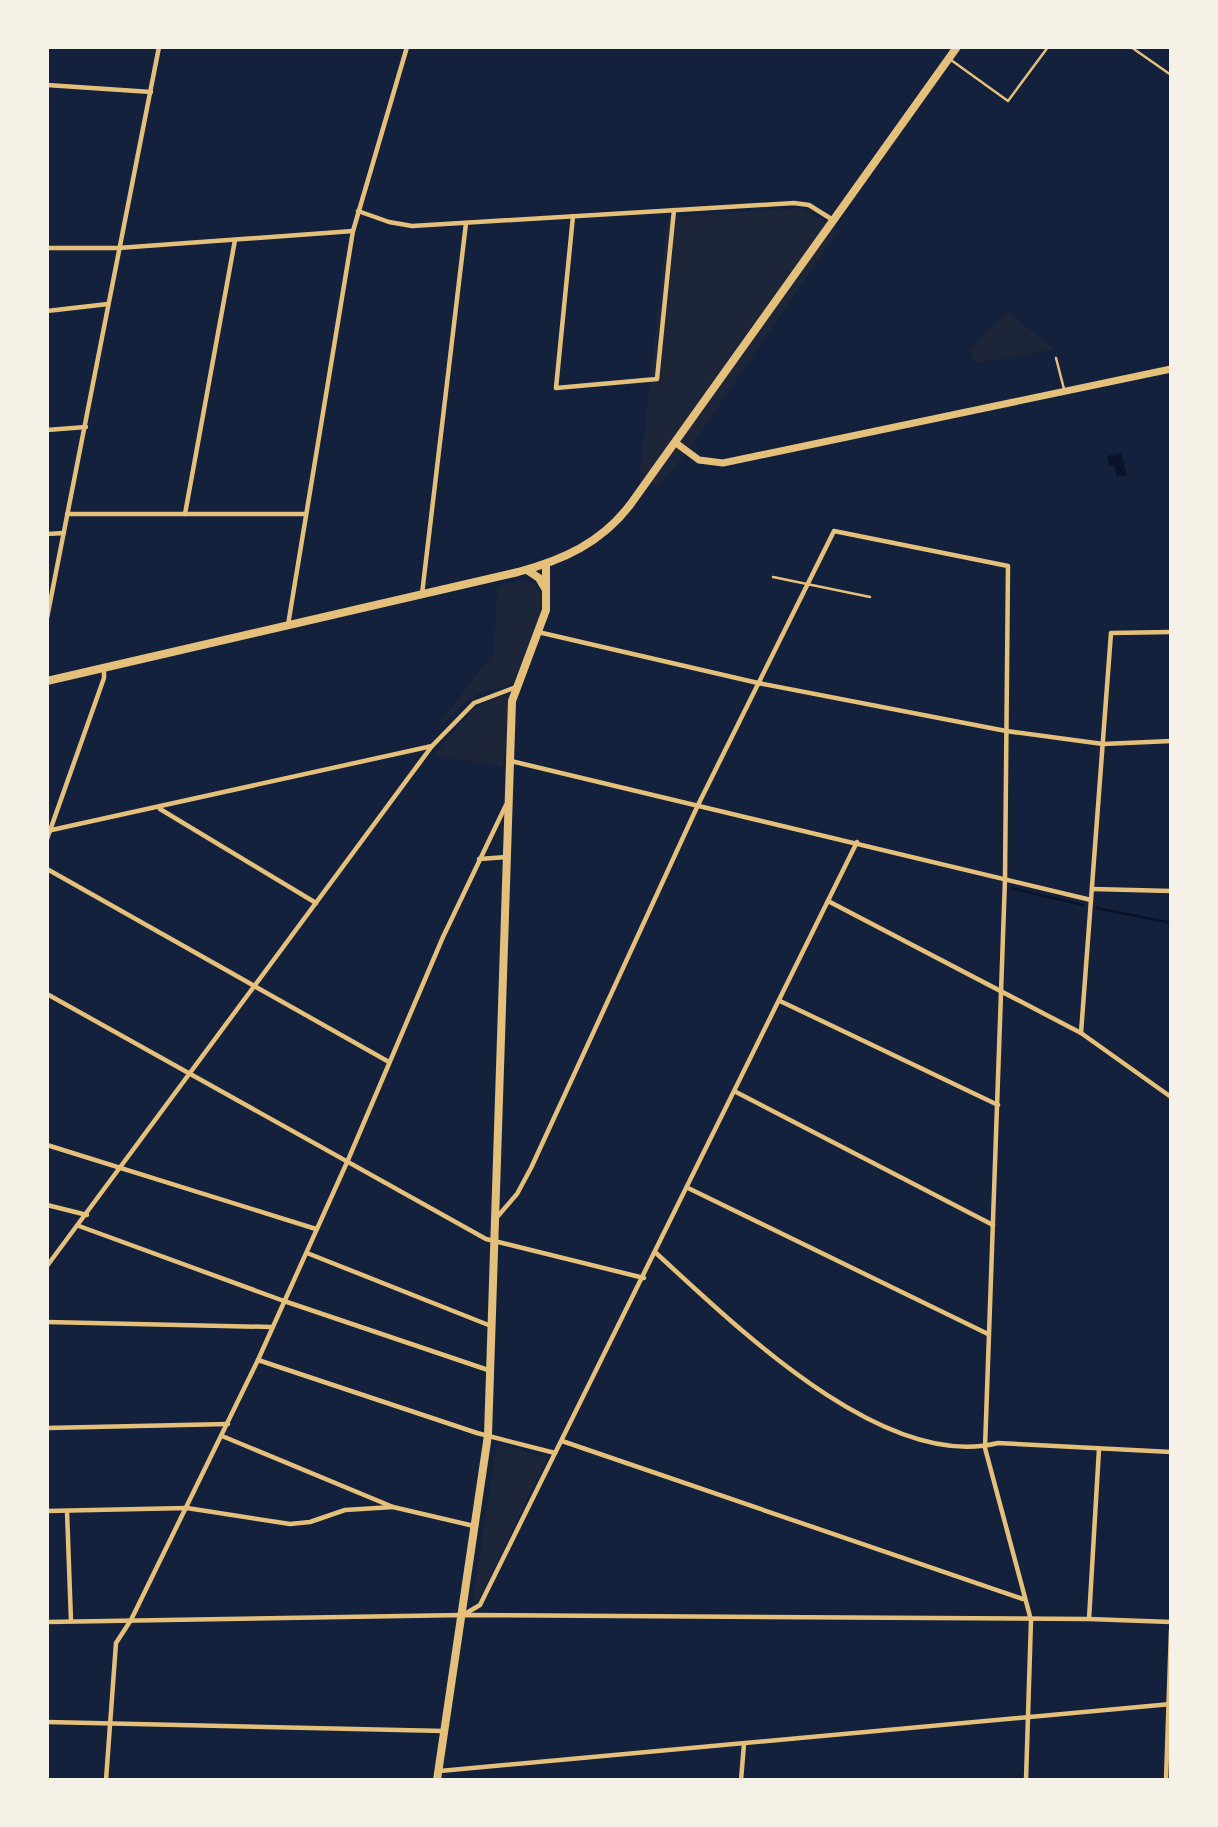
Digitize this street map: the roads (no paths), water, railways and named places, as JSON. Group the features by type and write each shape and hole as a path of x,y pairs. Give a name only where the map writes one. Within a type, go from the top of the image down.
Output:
{"main road":[{"path":"518,572 576,552 620,518 957,47"},
{"path":"676,443 699,460 723,463 1171,369"},
{"path":"438,1775 488,1436 498,1216 512,701 538,632 548,596 546,564"},
{"path":"47,681 528,570 540,578 548,596"}],"street":[{"path":"47,618 159,47"},
{"path":"288,625 353,230 407,47"},
{"path":"47,85 151,92"},
{"path":"358,211 400,225 794,202 809,205 834,220"},
{"path":"573,216 556,388 657,379 674,210"},
{"path":"422,594 466,223"},
{"path":"47,248 118,248 353,230"},
{"path":"185,514 234,240"},
{"path":"47,311 108,304"},
{"path":"47,430 86,427"},
{"path":"67,514 305,514"},
{"path":"498,1216 517,1194 531,1168 698,805 834,531 1008,566 1006,879 985,1448 1031,1620 1026,1780"},
{"path":"47,534 64,533"},
{"path":"538,632 758,683 1006,732 1103,744 1171,741"},
{"path":"1082,1033 1111,633 1171,632"},
{"path":"47,839 104,678 104,668"},
{"path":"47,1266 432,746 474,703 517,686"},
{"path":"49,831 432,746"},
{"path":"510,761 1091,900"},
{"path":"106,1780 116,1643 131,1620 258,1360 500,813 509,801"},
{"path":"160,808 316,903"},
{"path":"463,1615 480,1605 736,1092 857,842"},
{"path":"479,860 508,857"},
{"path":"47,869 389,1062"},
{"path":"1093,889 1171,891"},
{"path":"828,901 1002,994 1082,1033 1171,1097"},
{"path":"47,994 486,1239 644,1278"},
{"path":"780,1001 998,1105"},
{"path":"736,1092 993,1225"},
{"path":"47,1145 316,1229"},
{"path":"688,1188 988,1334"},
{"path":"47,1205 87,1214"},
{"path":"79,1226 284,1301 491,1371"},
{"path":"307,1253 492,1326"},
{"path":"656,1253 796,1373 837,1402 898,1432 933,1442 985,1448 998,1443 1171,1452"},
{"path":"47,1322 272,1327"},
{"path":"258,1360 488,1436 555,1453"},
{"path":"47,1428 228,1424"},
{"path":"222,1436 393,1507 475,1526"},
{"path":"562,1441 1024,1599"},
{"path":"1089,1619 1099,1449"},
{"path":"47,1511 187,1508 289,1524 310,1522 345,1510 393,1507"},
{"path":"67,1511 71,1621"},
{"path":"47,1622 463,1615 1089,1619 1171,1622"},
{"path":"1166,1780 1171,1630"},
{"path":"438,1775 1028,1715 1170,1704"},
{"path":"47,1722 444,1731"},
{"path":"741,1780 744,1744"}],"lane":[{"path":"948,58 1008,101 1048,47"},
{"path":"1132,47 1171,75"},
{"path":"1056,358 1065,392"},
{"path":"773,577 870,597"}],"waterway":[{"path":"1011,888 1083,905"},
{"path":"1097,908 1171,923"}]}
